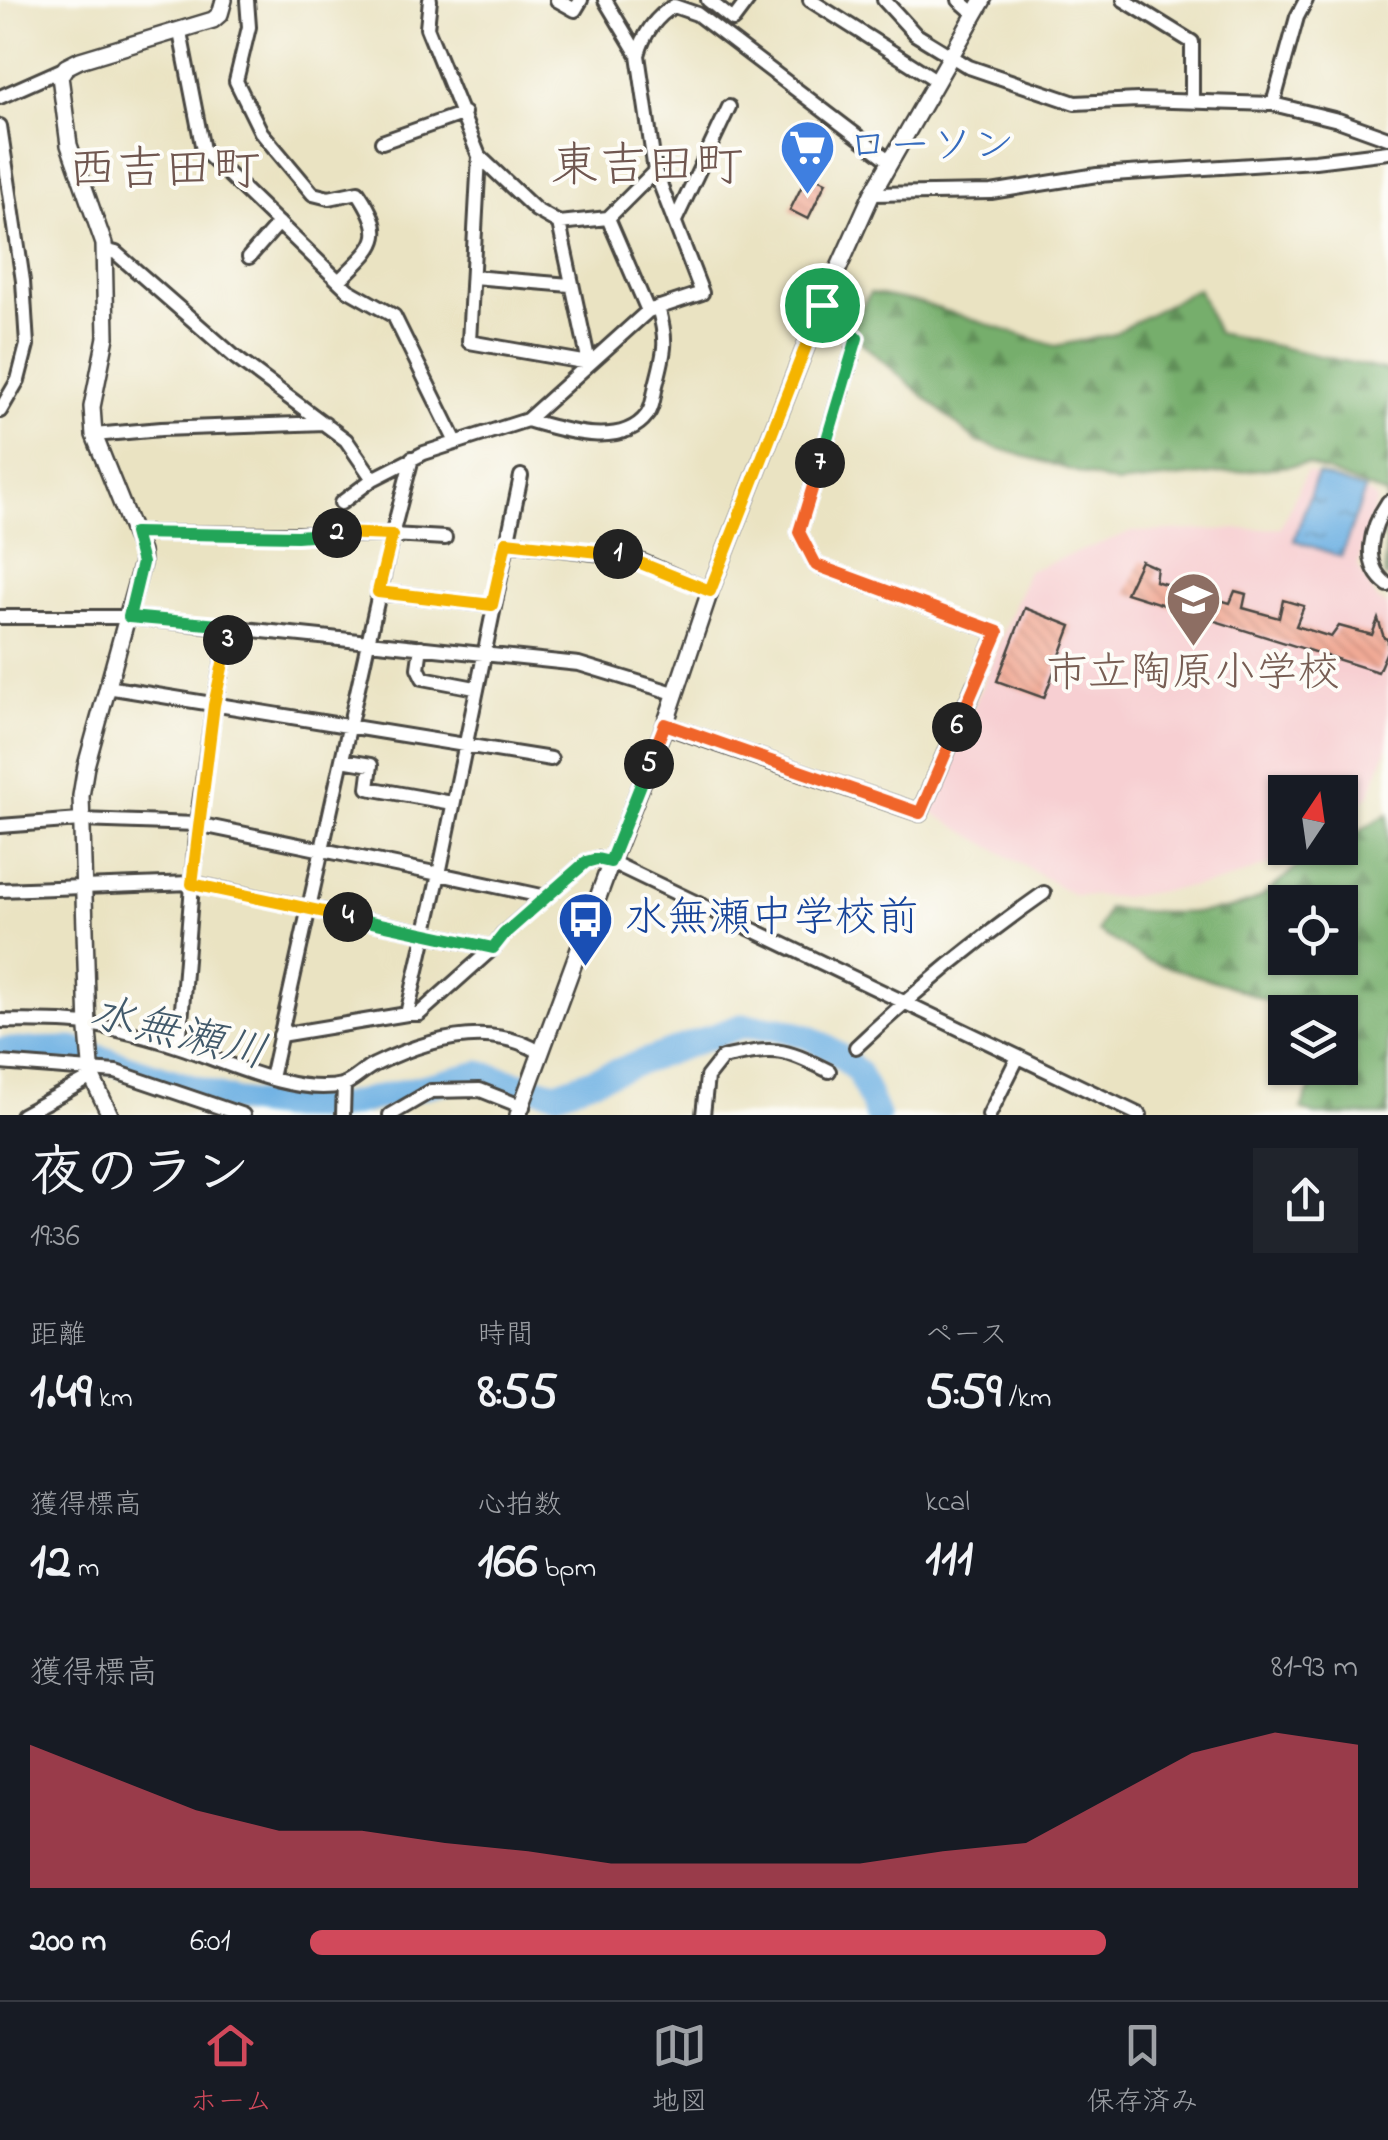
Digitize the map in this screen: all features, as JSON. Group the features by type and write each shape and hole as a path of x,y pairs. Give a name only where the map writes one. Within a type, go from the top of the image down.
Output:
{"street":[{"path":"0,97 80,60 214,20 224,0"},
{"path":"248,0 249,26 236,80 260,132 314,194 330,198 358,192 374,215 374,245 339,281"},
{"path":"430,0 427,28 479,156 470,342 589,363"},
{"path":"557,0 575,10 581,0"},
{"path":"605,0 638,55"},
{"path":"708,0 732,20 748,0"},
{"path":"810,0 936,80"},
{"path":"884,0 915,34 969,67 1075,104 1273,104 1338,120 1388,138"},
{"path":"390,1115 431,1091 480,1090 521,1111 610,862 665,724 710,591 822,305 872,194 979,7 959,0"},
{"path":"1124,0 1192,42 1192,101"},
{"path":"1273,104 1297,16 1306,0"},
{"path":"341,503 373,479 412,458 526,420 653,309 702,293 654,171 638,55 662,13 674,6 697,14 890,161"},
{"path":"180,32 203,150 339,281 394,316 456,442"},
{"path":"62,70 69,145 104,250 106,338 92,407 94,436 134,533 142,563 86,766 80,820 91,1069 110,1115"},
{"path":"675,221 729,107"},
{"path":"382,142 464,113"},
{"path":"0,126 23,281 26,345 18,380 0,411"},
{"path":"872,194 991,192 1097,175 1315,161 1388,152"},
{"path":"479,156 536,210 558,223 608,218 654,171"},
{"path":"526,420 572,433 596,435 634,426 649,414 667,340 608,218"},
{"path":"249,256 280,223"},
{"path":"558,223 589,363"},
{"path":"104,250 116,252 236,358 346,440 373,479"},
{"path":"473,276 570,284"},
{"path":"665,724 920,813 998,632 816,565 799,532 857,338 822,305"},
{"path":"94,436 161,429 325,423"},
{"path":"270,1078 366,642 412,458"},
{"path":"407,1014 521,476"},
{"path":"1388,502 1372,536 1370,564 1376,576 1388,585"},
{"path":"134,533 445,538"},
{"path":"506,542 623,555 710,591"},
{"path":"378,592 492,605"},
{"path":"0,617 129,617 580,664 674,693"},
{"path":"179,1046 198,824 214,705 230,626"},
{"path":"421,648 418,668 423,678 475,688"},
{"path":"107,688 552,759"},
{"path":"342,760 371,765 368,788 452,804"},
{"path":"0,826 80,820 198,824 546,897"},
{"path":"280,1036 419,1014 586,862 597,859 1140,1115"},
{"path":"0,890 192,884 493,948"},
{"path":"856,1048 903,1002 1044,892"},
{"path":"0,1020 110,1028 179,1046 270,1078 317,1086 344,1084 403,1052 456,1037 480,1034 512,1040 541,1053"},
{"path":"703,1115 707,1076 722,1058 767,1048 789,1051 829,1071"},
{"path":"989,1115 1018,1057"},
{"path":"0,1063 116,1072 243,1115"},
{"path":"22,1115 91,1069"},
{"path":"343,1115 344,1084"}],"shaded area":[{"name":"市立陶原小学校","path":"1307,471 1377,500 1358,566 1377,599 1388,606 1388,746 1370,794 1358,805 1358,775 1268,775 1268,865 1223,882 1122,897 1074,895 931,812 1028,571 1130,532 1280,528"}],"green space":[{"path":"1198,288 1217,333 1388,371 1388,578 1386,495 1308,464 1117,484 977,442 848,331 870,293 921,303 1055,346 1111,335"},
{"path":"1388,814 1388,1115 1315,1115 1301,1109 1311,1085 1358,1085 1358,995 1268,995 1268,1001 1145,960 1098,931 1108,908 1197,912 1232,908 1268,891 1268,975 1358,975 1358,885 1276,885 1300,865 1358,865 1358,832"}],"water":[{"path":"1317,474 1365,490 1341,557 1294,540"}],"building":[{"name":"ローソン","path":"808,174 826,182 808,219 790,210"},
{"path":"1141,561 1157,568 1155,581 1230,603 1235,591 1246,594 1243,608 1279,618 1283,600 1304,606 1296,626 1331,637 1339,626 1372,635 1378,619 1384,638 1388,639 1388,649 1378,672 1126,593"},
{"path":"1025,608 1071,626 1044,698 997,681"}],"waterway":[{"name":"水無瀬川","path":"0,1050 73,1049 232,1100 280,1107 334,1108 480,1073 556,1093 741,1026 781,1029 808,1037 838,1054 859,1073 877,1115"}],"place":[{"name":"ローソン","path":"808,196"},
{"name":"市立陶原小学校","path":"1193,648"},
{"name":"水無瀬中学校前","path":"586,968"}],"district":[{"name":"東吉田町","path":"647,168"},
{"name":"西吉田町","path":"164,172"}],"route":[{"path":"822,305 857,338 799,532 816,565 998,632 920,813 665,724 610,862 586,862 493,948 192,884 214,705 230,626 129,617 142,563 134,533 392,535 378,592 492,605 506,542 612,552 710,591 822,305"}]}
